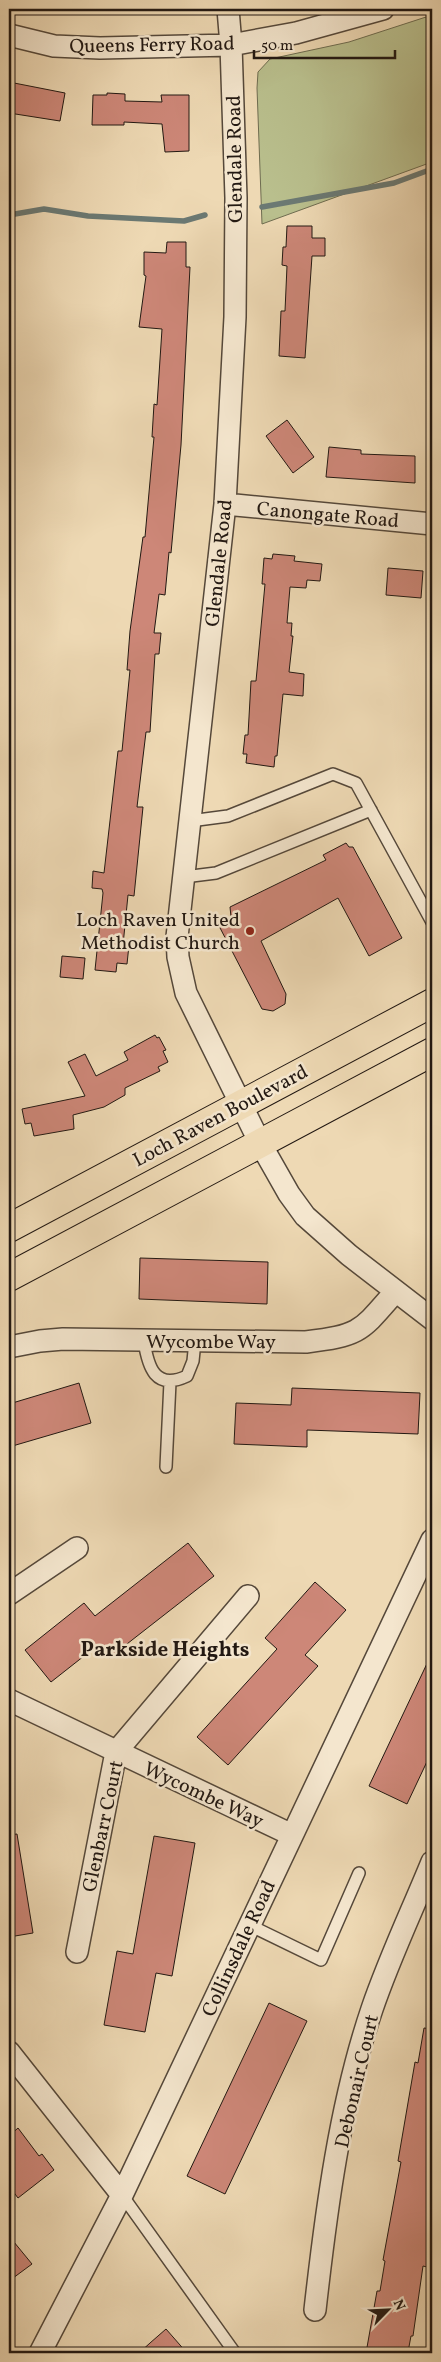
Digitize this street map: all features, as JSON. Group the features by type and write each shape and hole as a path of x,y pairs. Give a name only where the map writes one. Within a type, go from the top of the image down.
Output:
{"main road":[{"name":"Loch Raven Boulevard","path":"9,1228 432,1003"},
{"path":"9,1277 432,1052"}],"street":[{"name":"Glendale Road","path":"228,9 236,198 235,317 224,504 177,937 181,976 186,993 260,1143 289,1194 305,1216 395,1292 432,1319"},
{"name":"Queens Ferry Road","path":"9,35 54,46 100,48 231,45 296,33 382,9"},
{"name":"Canongate Road","path":"224,504 432,524"},
{"name":"Wycombe Way","path":"9,1348 40,1341 63,1339 306,1342 344,1337 366,1325 395,1292"},
{"name":"Collinsdale Road","path":"40,2353 122,2195 432,1540"},
{"path":"9,1594 77,1548"},
{"name":"Glenbarr Court","path":"76,1952 116,1752 248,1596"},
{"name":"Wycombe Way","path":"9,1700 292,1835"},
{"name":"Debonair Court","path":"315,2310 325,2225 350,2094 372,2010 432,1862"},
{"path":"9,2052 122,2195"}],"lane":[{"path":"190,821 228,816 333,774 356,783 432,922"},
{"path":"184,877 216,873 371,810"},
{"path":"144,1340 148,1364 155,1374 170,1382 187,1376 193,1361 195,1341"},
{"path":"166,1467 170,1382"},
{"path":"249,1925 321,1960 359,1873"},
{"path":"122,2195 235,2353"}],"green space":[{"path":"426,17 432,32 432,162 262,224 258,72 270,59 349,42"}],"building":[{"path":"9,82 65,93 60,121 9,113"},
{"path":"107,93 125,94 125,101 162,102 161,95 189,95 189,151 165,152 162,124 124,122 124,125 92,125 93,95 107,95"},
{"path":"287,226 312,226 312,238 325,238 325,256 312,256 305,358 279,356 281,311 285,311 287,266 282,265 283,247 286,247"},
{"path":"167,242 186,242 186,267 190,267 181,445 171,553 169,552 165,595 159,594 154,633 161,633 159,654 155,654 150,732 146,732 137,807 143,807 134,896 128,895 123,945 129,945 127,964 117,963 116,972 95,970 103,893 102,889 92,888 93,871 104,873 118,751 122,751 130,670 127,670 130,631 143,537 145,537 154,437 152,437 154,404 157,405 162,329 139,327 146,276 144,275 144,252 166,253"},
{"path":"287,420 314,457 293,473 266,436"},
{"path":"329,447 361,450 361,454 415,456 415,483 326,477"},
{"path":"273,554 295,556 294,561 322,564 320,581 307,580 306,588 290,587 287,623 292,623 291,636 293,636 289,672 304,674 303,696 283,694 277,756 275,756 274,767 246,763 247,754 243,754 245,735 248,735 251,681 256,681 265,584 262,584 264,558 272,559"},
{"path":"388,568 423,571 421,598 386,595"},
{"name":"Loch Raven United Methodist Church","path":"346,843 349,847 353,847 402,938 369,956 338,898 261,941 286,994 285,1004 273,1011 262,1009 218,924 231,917 230,907 326,860 323,855"},
{"path":"62,956 85,958 83,979 60,977"},
{"path":"155,1035 157,1038 159,1037 166,1050 163,1051 168,1062 158,1067 160,1071 125,1088 125,1095 104,1107 73,1115 74,1129 34,1136 31,1123 25,1124 22,1109 85,1096 68,1062 85,1054 96,1076 128,1060 124,1052"},
{"path":"140,1258 268,1262 267,1304 139,1299"},
{"path":"79,1383 91,1423 9,1447 9,1404"},
{"path":"292,1388 420,1393 418,1434 307,1430 307,1447 234,1444 236,1403 291,1405"},
{"path":"188,1543 214,1576 109,1658 98,1645 51,1682 25,1650 84,1603 95,1616"},
{"path":"315,1582 346,1610 305,1655 318,1666 228,1765 197,1737 277,1649 265,1638"},
{"path":"432,1653 432,1751 407,1804 369,1786"},
{"path":"17,1834 33,1933 9,1937 9,1835"},
{"path":"154,1836 195,1843 172,1976 156,1973 145,2032 104,2025 117,1951 133,1954"},
{"path":"269,2003 307,2021 225,2194 187,2176"},
{"path":"424,2028 432,2029 432,2238 427,2267 423,2266 413,2336 411,2336 408,2352 366,2353 377,2291 380,2291 385,2261 383,2260 401,2162 398,2161 415,2062 418,2063"},
{"path":"18,2128 39,2156 42,2154 54,2170 18,2198 9,2186 9,2136"},
{"path":"9,2236 32,2264 9,2281"},
{"path":"166,2329 187,2353 139,2353 150,2343"}],"waterway":[{"path":"262,207 394,183 432,169"},
{"path":"9,215 44,209 88,216 184,221 205,215"}],"place":[{"name":"Loch Raven United Methodist Church","path":"250,931"}],"district":[{"name":"Parkside Heights","path":"165,1649"}]}
